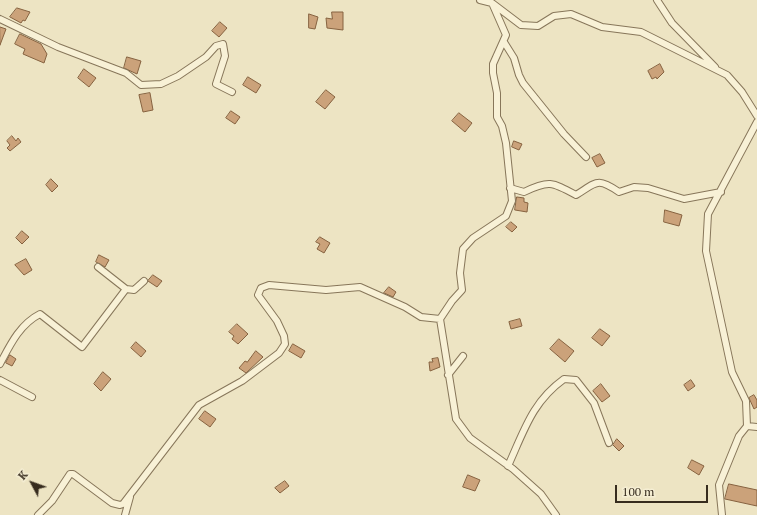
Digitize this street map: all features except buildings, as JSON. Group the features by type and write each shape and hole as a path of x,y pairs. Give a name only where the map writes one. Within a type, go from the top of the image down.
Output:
{"street":[{"path":"480,0 492,3 520,25 538,26 554,16 572,14 602,27 641,32 727,75 742,92 757,116"},
{"path":"657,0 672,23 719,71"},
{"path":"492,3 506,35 493,64 493,73 497,93 497,117 502,126 506,143 512,201 506,216 472,238 463,249 460,273 462,290 452,301 440,319 456,419 470,438 508,466 540,494 556,515"},
{"path":"0,19 58,47 126,73 141,85 161,84 178,76 206,57 216,46 223,44 225,56 216,84 232,92"},
{"path":"504,42 514,58 523,83 564,134 586,157"},
{"path":"722,515 719,485 739,436 747,426 746,401 732,372 706,251 708,214 757,122"},
{"path":"510,188 524,192 542,183 557,185 576,195 595,183 606,183 619,192 634,187 648,188 684,199 721,192"},
{"path":"98,268 126,289 134,290 144,281"},
{"path":"38,515 52,501 70,474 73,474 112,503 120,505 131,494 199,405 242,381 279,353 285,344 284,336 277,321 258,295 262,288 269,285 326,290 360,287 405,307 421,317 440,319"},
{"path":"0,364 6,351 20,331 32,318 40,314 82,347 126,289"},
{"path":"448,375 463,356"},
{"path":"508,466 532,414 545,394 564,379 576,380 594,403 609,443"},
{"path":"0,380 32,397"},
{"path":"747,426 757,427"},
{"path":"125,515 131,494"}]}
